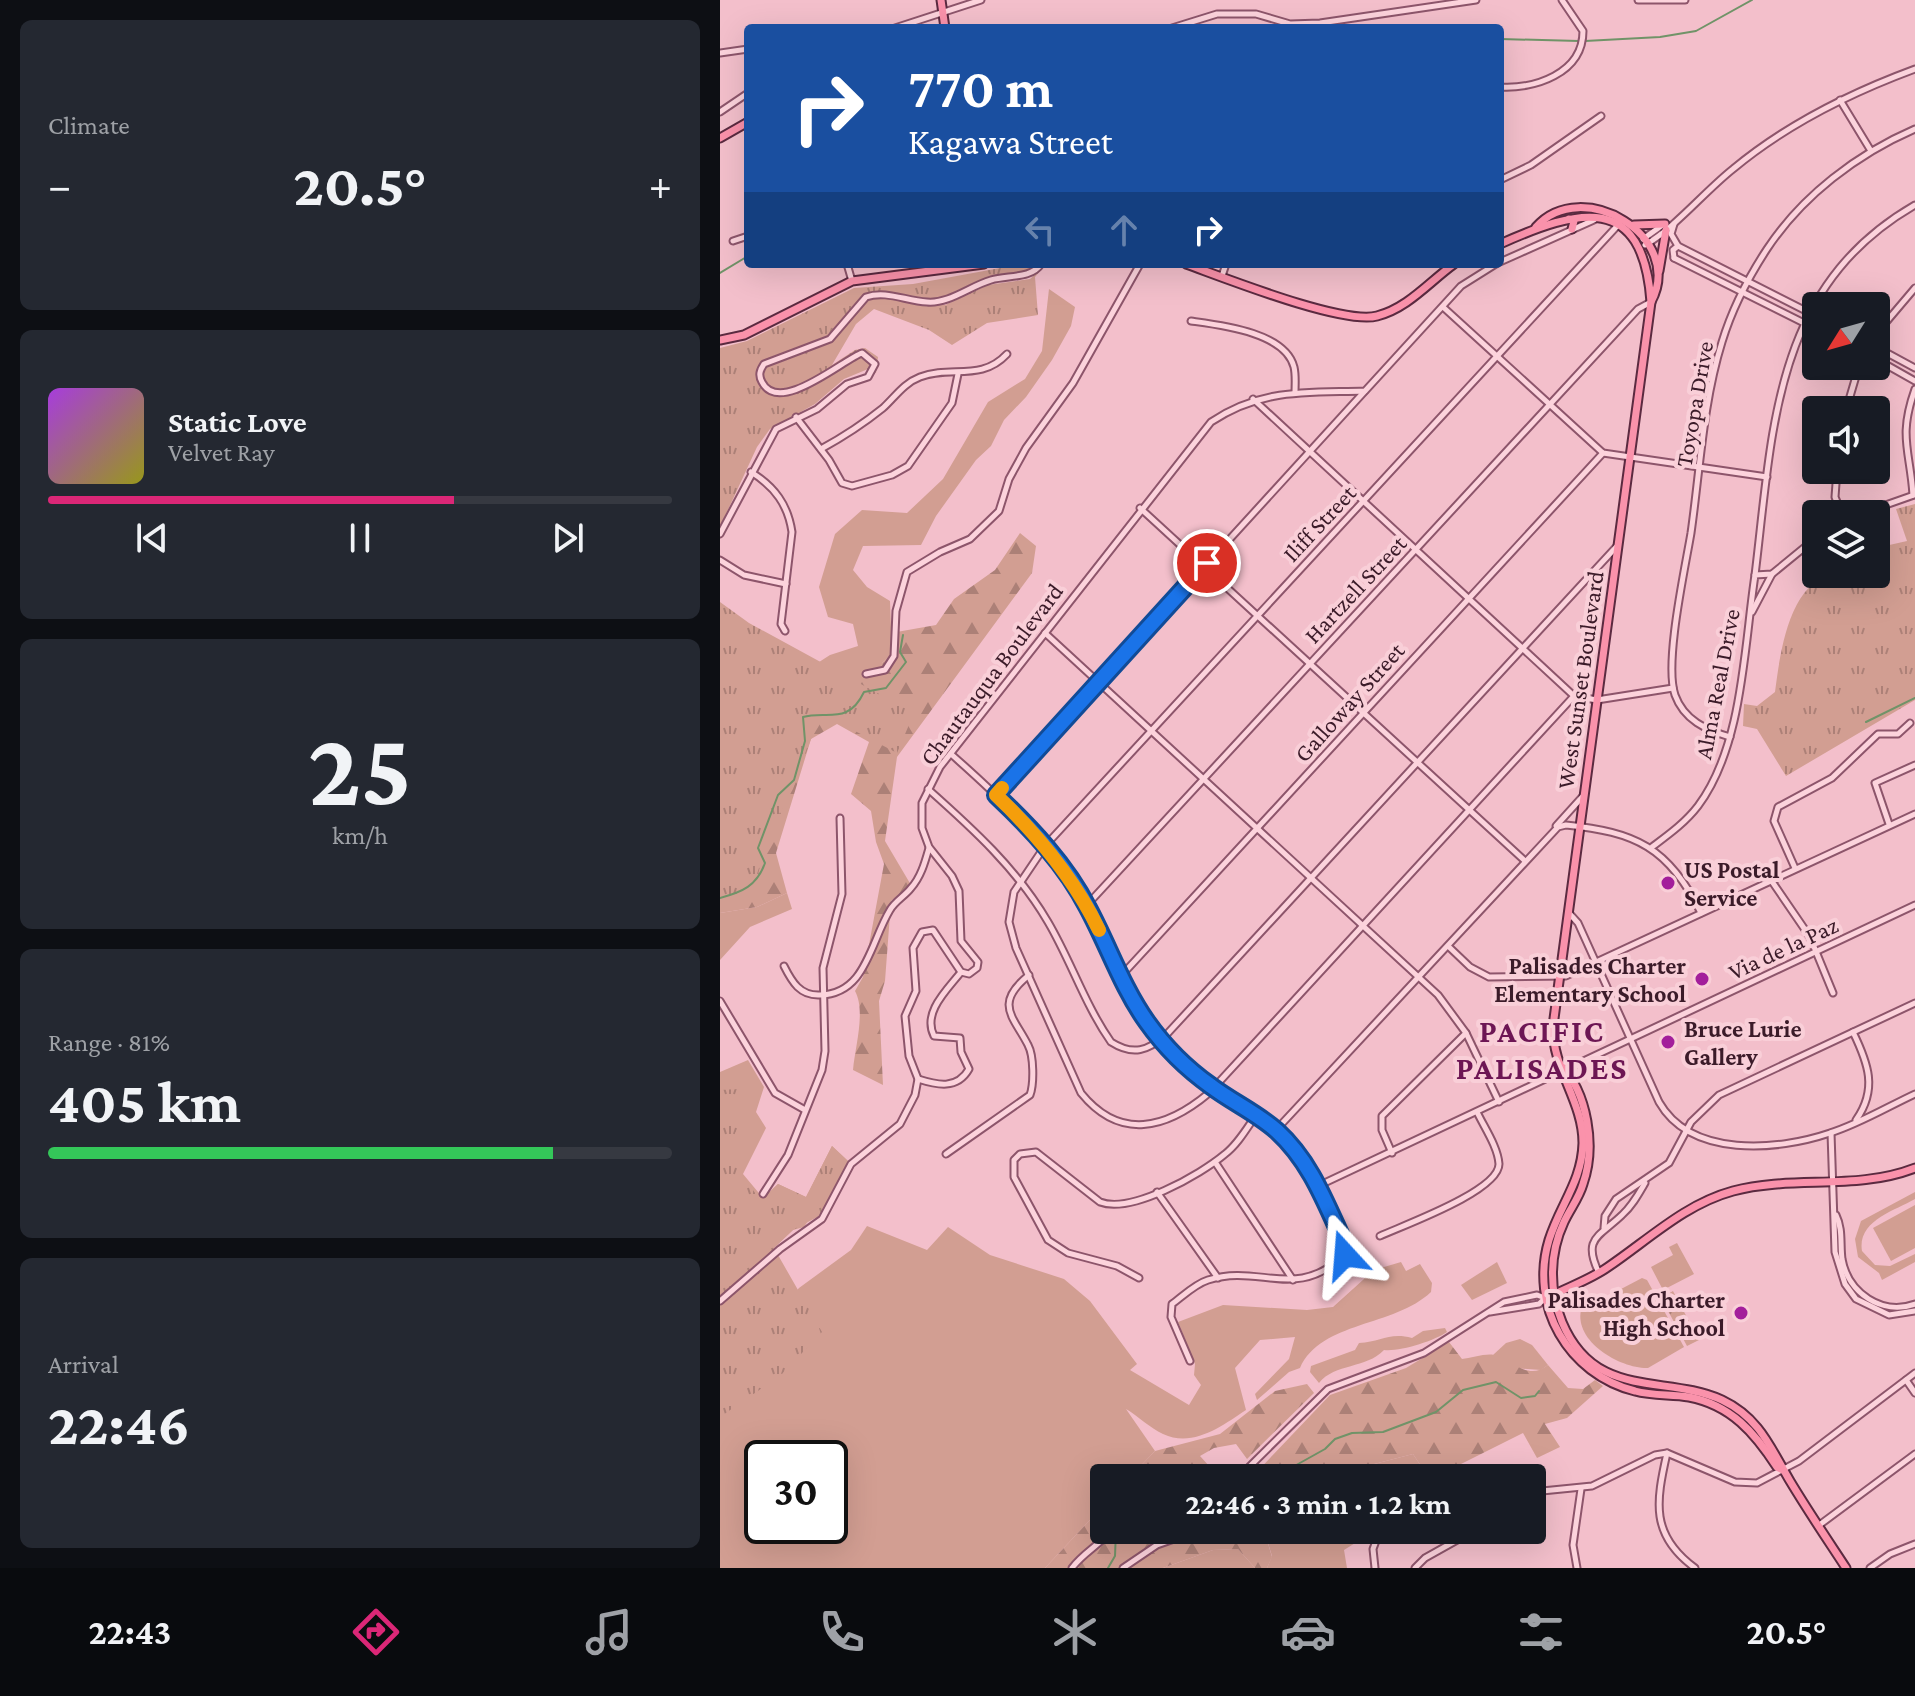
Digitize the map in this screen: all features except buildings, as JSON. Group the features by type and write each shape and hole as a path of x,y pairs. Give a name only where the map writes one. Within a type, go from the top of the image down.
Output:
{"main road":[{"path":"941,0 945,24"},
{"path":"720,138 744,124"},
{"name":"West Sunset Boulevard","path":"1534,229 1554,215 1582,208 1615,214 1631,224 1659,272 1657,291 1651,302"},
{"name":"West Sunset Boulevard","path":"1504,242 1563,219 1599,218 1619,224 1643,243 1651,302 1553,1035 1559,1063 1580,1119 1582,1157 1574,1190 1555,1226 1546,1252 1550,1296 1564,1343 1592,1371 1628,1390 1687,1397 1717,1406 1752,1432 1777,1467 1783,1470 1846,1568"},
{"path":"1563,219 1574,221 1572,229"},
{"path":"1631,224 1666,227 1659,272"},
{"path":"720,340 744,335 852,281 953,268"},
{"path":"1198,268 1333,314 1367,318 1406,303 1449,268"},
{"path":"1550,1296 1599,1273 1679,1216 1730,1192 1789,1182 1873,1180 1915,1168"}],"street":[{"path":"909,24 981,0"},
{"path":"1185,24 1217,14 1256,14 1290,24 1320,23 1476,0"},
{"path":"1504,87 1528,87 1554,78 1581,41 1581,27 1562,0"},
{"path":"1638,0 1685,0"},
{"path":"720,53 744,50"},
{"path":"1643,243 1761,147 1840,100 1915,69"},
{"path":"720,112 744,96"},
{"path":"1840,100 1871,151"},
{"path":"1504,178 1531,165 1601,116"},
{"name":"Toyopa Drive","path":"1673,688 1675,650 1714,371 1743,291 1766,250 1804,204 1871,151 1915,129"},
{"name":"Alma Real Drive","path":"1825,292 1839,267 1866,240 1915,205"},
{"path":"1504,260 1599,218"},
{"path":"1676,218 1671,234 1678,246 1802,308"},
{"name":"Iliff Street","path":"1019,880 1045,846 1619,224"},
{"path":"733,241 744,237"},
{"path":"1674,258 1673,250 1678,246"},
{"path":"1659,272 1674,258"},
{"path":"1674,258 1802,321"},
{"path":"848,268 852,281"},
{"path":"720,534 776,429 817,409 847,384 872,374 875,364 872,358 862,353 809,385 778,391 766,387 761,381 761,368 830,339 866,297 883,294 928,302 942,301 992,280 1033,274 1038,268"},
{"path":"866,674 885,670 894,656 896,611 907,572 940,552 970,539 999,511 1009,479 1026,448 1073,383 1138,268"},
{"path":"1222,276 1225,268"},
{"path":"996,795 1467,280 1489,268"},
{"path":"1890,317 1915,288"},
{"name":"Hartzell Street","path":"1087,905 1638,309 1651,302"},
{"path":"1443,307 1603,453 1767,477"},
{"path":"1191,321 1246,330 1275,344 1294,366 1295,393"},
{"name":"Alma Real Drive","path":"1652,847 1696,808 1720,769 1730,737 1783,379 1802,325"},
{"path":"821,449 857,428 913,380 928,375 986,370 1007,354"},
{"path":"1890,355 1915,368"},
{"path":"1890,367 1915,381"},
{"path":"796,417 845,486 897,473 913,461 952,403 958,374"},
{"path":"1890,503 1914,495 1905,443 1908,410 1915,389"},
{"name":"Chautauqua Boulevard","path":"961,972 974,972 978,962 961,941 959,891 952,876 929,847 920,815 928,789 951,754 1140,508 1211,422 1253,399 1295,393 1365,391"},
{"path":"1253,399 1361,503 1574,696 1597,700 1673,688 1681,707 1694,721 1730,737"},
{"name":"Galloway Street","path":"1121,976 1603,453"},
{"path":"751,472 768,484 788,513 792,532 781,624 785,631"},
{"path":"1140,508 1525,861"},
{"path":"928,789 978,834 1019,880 1047,919 1111,1042 1130,1052 1139,1051 1161,1040 1618,544"},
{"path":"1749,617 1772,574 1802,549"},
{"path":"720,560 744,575 786,584"},
{"path":"1755,575 1772,574"},
{"path":"1045,633 1446,1004 1466,1033 1499,1102"},
{"path":"1019,880 1009,922 1081,1093 1108,1120 1125,1125 1158,1122 1189,1108 1213,1088 1574,696"},
{"path":"1795,868 1774,821 1778,807 1832,778 1878,734 1898,734 1910,723"},
{"path":"951,754 1045,846 1087,905 1135,1004 1161,1040 1213,1088 1276,1130 1300,1157 1318,1186 1346,1252 1318,1275 1293,1280 1206,1280 1172,1304 1171,1317 1190,1361"},
{"path":"1889,824 1875,783 1915,765"},
{"path":"1276,1130 1585,794"},
{"path":"1448,946 1486,977 1559,977 1915,814"},
{"path":"763,1194 788,1155 817,1086 825,1051 821,995 823,968 842,894 840,818"},
{"path":"1554,830 1566,825 1620,833 1652,847 1670,864 1701,913"},
{"path":"784,966 798,988 821,995 840,992 854,982 888,913 920,876 929,847"},
{"path":"1771,880 1798,917 1833,993"},
{"name":"Via de la Paz","path":"1318,1186 1915,905"},
{"path":"1569,913 1576,920 1669,1119 1686,1131 1721,1142 1763,1146 1795,1143 1831,1133 1915,1094"},
{"path":"720,1301 827,1214 851,1164 900,1124 915,1095 918,1079 909,1056 905,1016 916,991 913,948 922,932 928,929 938,935 961,972 938,1000 930,1022 934,1036 960,1038 961,1052 969,1069 962,1078 948,1085 918,1079"},
{"path":"946,1154 1030,1095 1030,1048 1014,1027 1009,1006 1021,982 1029,975"},
{"path":"720,1001 775,1093 805,1110"},
{"path":"1604,1228 1605,1216 1616,1199 1669,1163 1698,1113 1719,1095 1915,1003"},
{"path":"1853,1032 1868,1063 1870,1081 1866,1103 1855,1122"},
{"path":"1392,1153 1382,1130 1382,1116 1466,1033"},
{"path":"1380,1236 1477,1191 1495,1178 1499,1165 1497,1155 1477,1112"},
{"path":"1139,1278 1117,1266 1076,1256 1057,1247 1042,1230 1011,1169 1020,1154 1036,1152 1091,1196 1111,1206 1130,1205 1215,1162 1236,1143 1256,1115"},
{"path":"1831,1133 1837,1267 1856,1299 1889,1315 1915,1311"},
{"path":"1215,1162 1293,1280"},
{"path":"1599,1273 1590,1250 1604,1228 1634,1202 1645,1182"},
{"path":"1157,1192 1218,1278"},
{"path":"1836,1214 1848,1278 1859,1293 1891,1307 1915,1304"},
{"path":"1252,1464 1328,1389 1424,1353 1515,1299 1550,1296"},
{"path":"1489,1312 1535,1305 1550,1296"},
{"path":"1546,1491 1581,1489 1601,1483 1655,1455 1667,1453 1745,1485 1783,1470 1915,1373"},
{"path":"1906,1380 1915,1393"},
{"path":"1667,1453 1658,1491 1658,1514 1668,1540 1695,1568"},
{"path":"1818,1526 1915,1454"},
{"path":"1577,1568 1573,1545 1581,1489"},
{"path":"1072,1568 1084,1551 1100,1544"},
{"path":"1123,1568 1160,1544"},
{"path":"1375,1544 1375,1568"},
{"path":"1415,1568 1425,1558 1450,1544"},
{"path":"1870,1568 1890,1554 1915,1544"}],"green space":[{"path":"1000,268 1031,268 989,277 948,295 921,299 921,305 945,305 988,285 1030,279 1043,268 1035,277 1038,315 987,323 952,345 929,330 874,309 856,324 832,365 855,350 865,348 878,357 876,373 868,369 844,379 815,404 770,429 757,447 720,527 720,348 747,341 854,288 913,284"},
{"path":"1049,289 1075,307 1071,326 1026,397 1004,420 991,446 976,460 936,516 921,545 863,546 853,570 867,587 890,601 892,654 838,688 720,891 720,648 802,673 830,655 858,646 853,624 828,617 819,587 835,534 862,510 907,513 943,479 988,402 1025,379 1042,351"},
{"path":"1915,504 1915,700 1786,776 1757,729 1743,726 1744,704 1757,706 1775,692 1789,623 1796,606 1809,588 1890,588 1890,545 1907,541 1896,509"},
{"path":"1020,533 1036,546 1032,573 897,757 885,841 911,885 891,901 885,981 879,1001 883,1085 853,1070 860,1019 855,991 863,977 884,864 876,842 871,811 851,794 869,742 837,724 811,739 776,853 787,893 757,907 720,913 720,891 838,688 867,664 882,663 892,654 891,633 936,625 954,599 995,570"},
{"path":"720,602 749,623 914,713 897,753 834,720 823,719 811,739 793,789 769,832 757,878 742,892 720,896"},
{"path":"787,893 792,909 750,927 720,960 720,913 757,907"},
{"path":"748,1060 764,1087 756,1112 766,1128 743,1174 763,1198 778,1184 806,1197 832,1146 848,1161 804,1227 793,1230 720,1298 720,1072"},
{"path":"739,1089 732,1111 740,1124 725,1152 761,1201 778,1184 806,1197 832,1146 848,1161 823,1214 793,1230 774,1248 822,1332 781,1375 720,1417 720,1090"},
{"path":"1915,1192 1915,1199 1879,1218 1865,1232 1862,1251 1875,1265 1890,1266 1915,1254 1915,1262 1882,1280 1879,1273 1858,1257 1855,1239 1861,1221"},
{"path":"1915,1205 1915,1248 1891,1261 1873,1228"},
{"path":"867,1226 927,1250 948,1227 990,1255 1064,1279 1090,1301 1137,1364 1130,1370 1189,1405 1201,1385 1194,1375 1195,1364 1178,1322 1223,1305 1307,1310 1333,1307 1374,1270 1401,1262 1406,1271 1420,1264 1432,1283 1431,1292 1416,1303 1324,1341 1310,1353 1300,1368 1289,1372 1257,1400 1255,1394 1289,1359 1295,1337 1260,1340 1235,1368 1246,1410 1207,1433 1174,1438 1126,1409 1155,1451 1142,1464 1090,1464 1090,1520 1045,1568 720,1568 720,1348 755,1338 799,1288 851,1250"},
{"path":"1677,1243 1694,1274 1663,1290 1651,1267 1673,1255 1669,1247"},
{"path":"1497,1262 1507,1283 1472,1300 1461,1285"},
{"path":"1642,1278 1647,1280 1684,1347 1648,1368 1613,1359 1592,1343 1581,1322 1581,1310"},
{"path":"1673,1291 1699,1340 1687,1346 1661,1298"},
{"path":"1445,1328 1447,1332 1434,1339 1407,1348 1384,1350 1368,1360 1333,1372 1319,1383 1310,1372 1311,1366 1355,1350 1359,1343 1391,1337 1412,1338 1423,1331"},
{"path":"1520,1339 1532,1345 1548,1365 1541,1370 1514,1368 1493,1355 1506,1343"},
{"path":"1449,1342 1462,1359 1494,1355 1534,1371 1548,1365 1568,1388 1583,1389 1595,1380 1603,1386 1567,1418 1545,1424 1560,1447 1537,1458 1523,1433 1461,1464 1420,1464 1413,1454 1374,1464 1264,1464 1330,1395 1406,1368"},
{"path":"1307,1384 1314,1393 1247,1459 1236,1444 1214,1448 1200,1456 1207,1464 1142,1464 1155,1451 1220,1434 1275,1391"},
{"path":"1413,1454 1420,1464 1374,1464"},
{"path":"1090,1520 1090,1544 1268,1544 1272,1557 1267,1568 1255,1568 1238,1549 1213,1550 1163,1568 1045,1568"},
{"path":"1268,1544 1354,1544 1344,1550 1347,1568 1267,1568 1272,1556"},
{"path":"1238,1549 1255,1568 1163,1568 1213,1550"}],"waterway":[{"path":"1585,41 1660,37 1696,31 1752,0"},
{"path":"1504,39 1579,41"},
{"path":"720,273 744,258"},
{"path":"720,898 748,887 762,871 765,863 758,848 778,795 794,780 805,741 803,717 844,713 858,703 864,692 886,688 906,662 900,652 903,635"},
{"path":"1866,722 1915,698"},
{"path":"1298,1464 1325,1449 1335,1439 1352,1433 1383,1432 1436,1412 1463,1390 1496,1382 1521,1398 1535,1396 1539,1391"},
{"path":"1108,1568 1115,1556 1115,1544"}],"slow traffic":[{"path":"1002,788 996,795 1045,846 1087,905 1099,930"}],"place":[{"name":"US Postal Service","path":"1668,883"},
{"name":"Palisades Charter Elementary School","path":"1702,979"},
{"name":"Bruce Lurie Gallery","path":"1668,1042"},
{"name":"Palisades Charter High School","path":"1741,1313"}],"district":[{"name":"PACIFIC PALISADES","path":"1542,1050"}],"route":[{"path":"1207,563 996,795 1021,818 1067,875 1087,905 1135,1004 1161,1040 1209,1085 1276,1130 1300,1157 1318,1186 1345,1245 1345,1255"}]}
